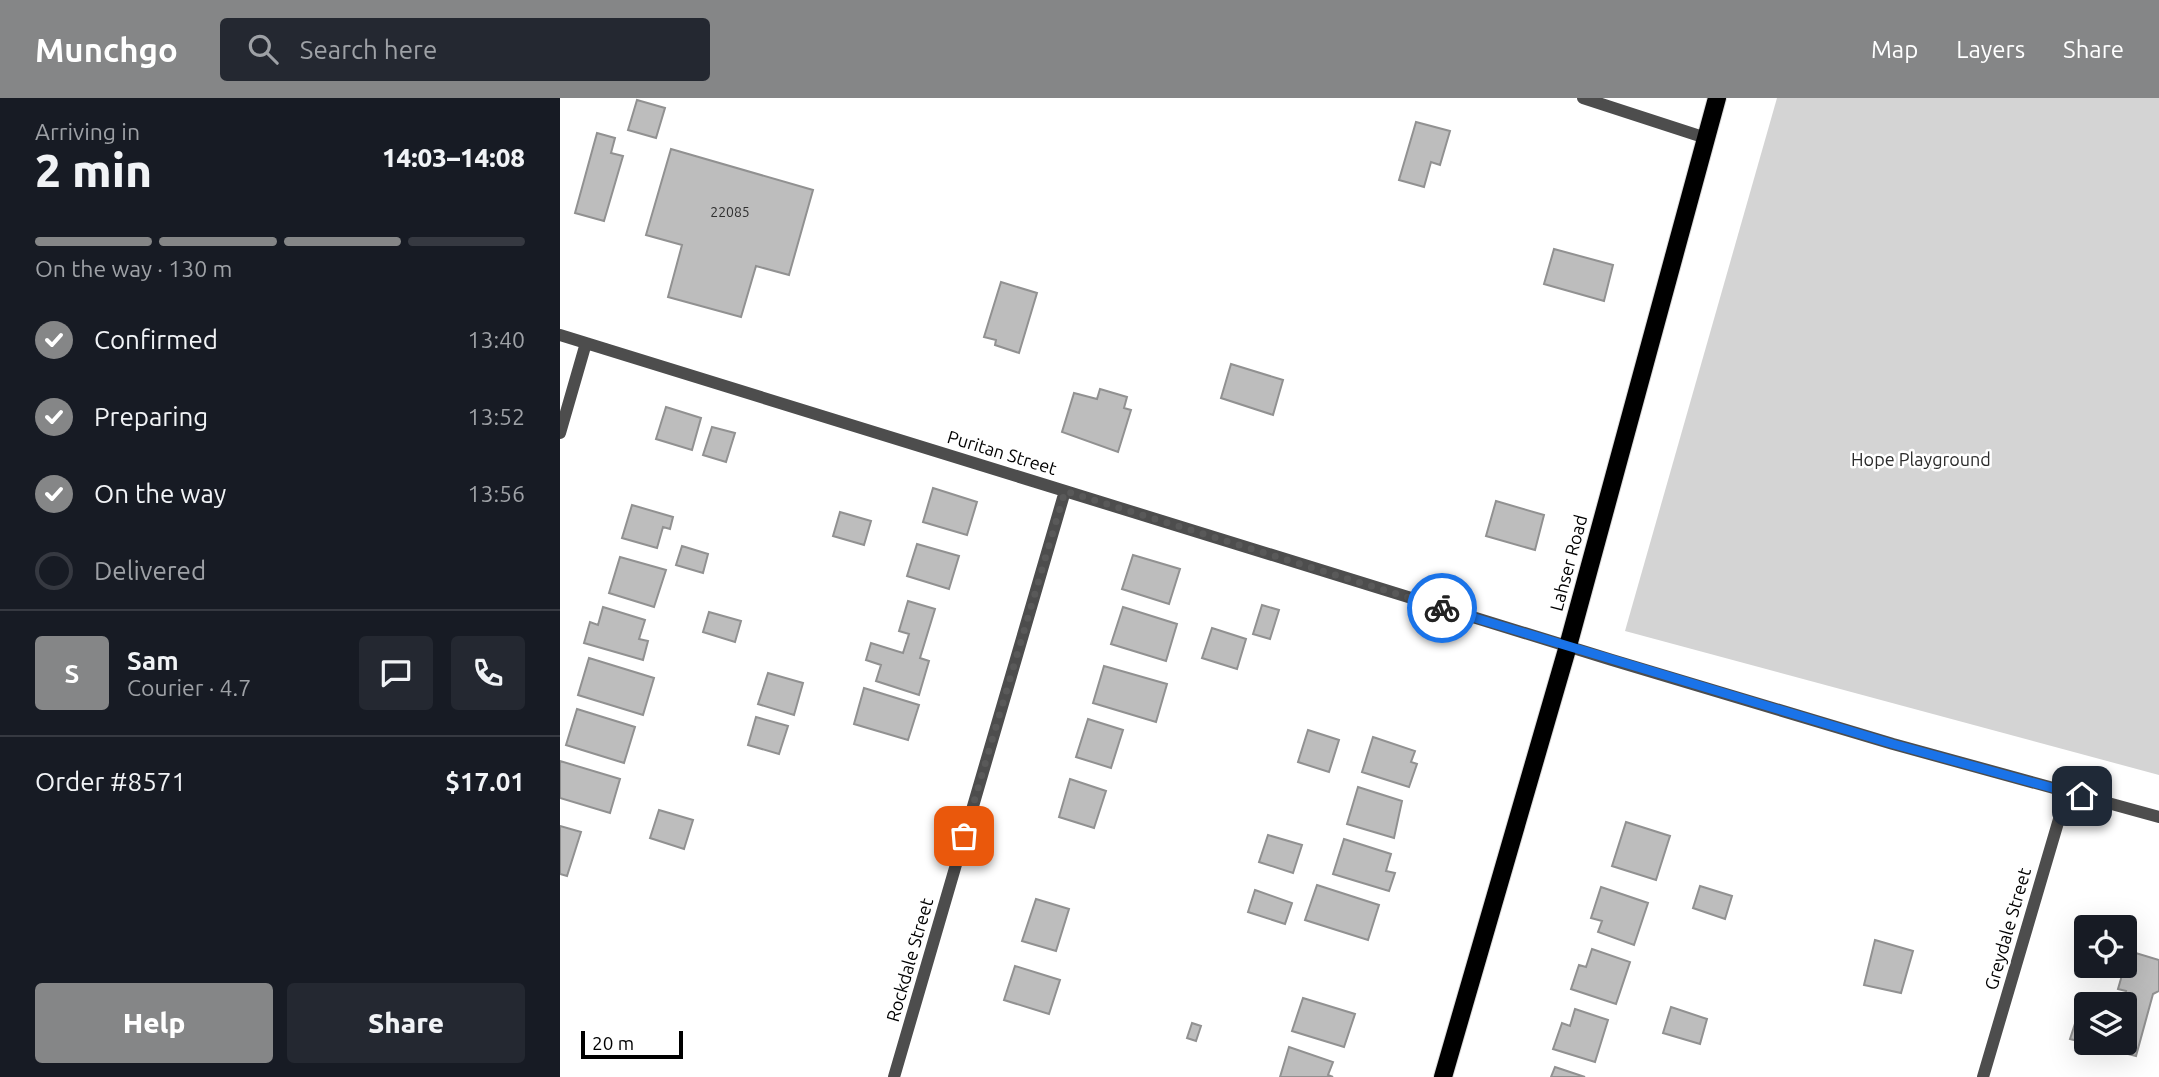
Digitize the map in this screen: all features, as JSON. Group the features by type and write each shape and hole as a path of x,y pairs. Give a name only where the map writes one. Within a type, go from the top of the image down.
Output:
{"main road":[{"name":"Lahser Road","path":"1443,1077 1568,646 1717,98"}],"street":[{"path":"1583,98 1706,138"},
{"name":"Puritan Street","path":"560,335 1893,744 2159,817"},
{"path":"560,433 586,343"},
{"name":"Rockdale Street","path":"894,1077 1065,491"},
{"name":"Greydale Street","path":"1983,1077 2067,792"}],"green space":[{"name":"Hope Playground","path":"1777,98 2159,98 2159,775 1625,631"}],"building":[{"path":"637,100 665,108 656,138 628,130"},
{"path":"1416,122 1450,131 1440,165 1431,162 1424,187 1399,180"},
{"path":"597,133 615,138 611,153 623,156 604,221 575,213"},
{"path":"671,149 813,190 789,275 756,266 741,317 668,297 682,245 646,235"},
{"path":"1554,249 1613,265 1604,301 1544,284"},
{"path":"1001,282 1037,293 1019,353 995,345 996,340 984,337"},
{"path":"1231,364 1283,380 1273,415 1221,398"},
{"path":"1100,389 1127,397 1124,408 1131,410 1118,452 1062,432 1074,393 1097,399"},
{"path":"666,407 701,418 692,450 656,439"},
{"path":"712,427 735,433 726,462 703,455"},
{"path":"933,488 977,502 967,535 923,522"},
{"path":"1496,501 1544,515 1535,550 1486,536"},
{"path":"632,505 673,517 670,529 663,527 657,548 622,538"},
{"path":"840,512 871,521 864,545 833,536"},
{"path":"917,544 959,556 949,589 907,576"},
{"path":"682,546 708,554 703,573 676,565"},
{"path":"1133,555 1180,569 1169,604 1122,589"},
{"path":"620,557 666,570 654,607 609,593"},
{"path":"908,601 935,609 920,658 929,661 919,695 876,681 881,665 866,660 871,643 903,653 909,634 899,631"},
{"path":"1262,605 1279,610 1270,639 1253,634"},
{"path":"603,607 645,620 639,639 648,641 643,660 584,643 590,622 598,625"},
{"path":"1123,607 1177,624 1166,661 1111,644"},
{"path":"709,612 741,621 735,642 703,632"},
{"path":"1212,628 1246,639 1237,669 1202,658"},
{"path":"589,658 654,678 643,715 578,695"},
{"path":"1104,666 1167,684 1156,722 1093,703"},
{"path":"768,673 803,683 794,715 758,704"},
{"path":"864,688 919,705 908,740 854,724"},
{"path":"577,709 635,727 624,763 566,745"},
{"path":"756,717 788,726 779,754 748,745"},
{"path":"1088,719 1123,730 1111,768 1076,757"},
{"path":"1308,730 1339,740 1329,772 1298,762"},
{"path":"1373,737 1415,751 1411,762 1417,764 1409,787 1362,772"},
{"path":"560,761 620,779 610,813 560,798"},
{"path":"1070,779 1106,791 1094,828 1059,817"},
{"path":"1358,787 1402,801 1394,838 1347,824"},
{"path":"659,810 693,820 684,849 650,838"},
{"path":"1626,822 1670,836 1656,880 1612,866"},
{"path":"560,826 581,832 567,876 560,874"},
{"path":"1268,835 1302,845 1293,873 1259,862"},
{"path":"1344,839 1391,854 1386,871 1395,873 1389,891 1333,874"},
{"path":"1317,885 1379,905 1368,940 1305,920"},
{"path":"1700,886 1732,896 1725,919 1693,908"},
{"path":"1601,887 1648,903 1634,945 1598,932 1602,921 1591,918"},
{"path":"1255,890 1292,903 1285,924 1248,912"},
{"path":"1036,899 1069,909 1056,951 1022,941"},
{"path":"1875,940 1913,951 1901,993 1864,985"},
{"path":"1592,949 1630,962 1616,1004 1571,989 1579,965 1586,967"},
{"path":"2137,953 2159,960 2159,991 2153,994 2137,1052 2137,992 2118,989 2121,978 2137,978"},
{"path":"1015,966 1060,980 1049,1014 1004,1000"},
{"path":"1303,998 1355,1014 1344,1047 1292,1031"},
{"path":"1671,1007 1707,1019 1700,1044 1663,1033"},
{"path":"1575,1009 1608,1020 1595,1062 1553,1049 1562,1023 1570,1026"},
{"path":"1192,1023 1201,1026 1196,1041 1187,1038"},
{"path":"1289,1047 1333,1062 1328,1075 1333,1077 1280,1077"},
{"path":"1555,1067 1585,1077 1551,1077"}],"way so far":[{"path":"964,836 1065,491 1442,608"}],"route":[{"path":"1442,608 1893,744 2082,796"}]}
